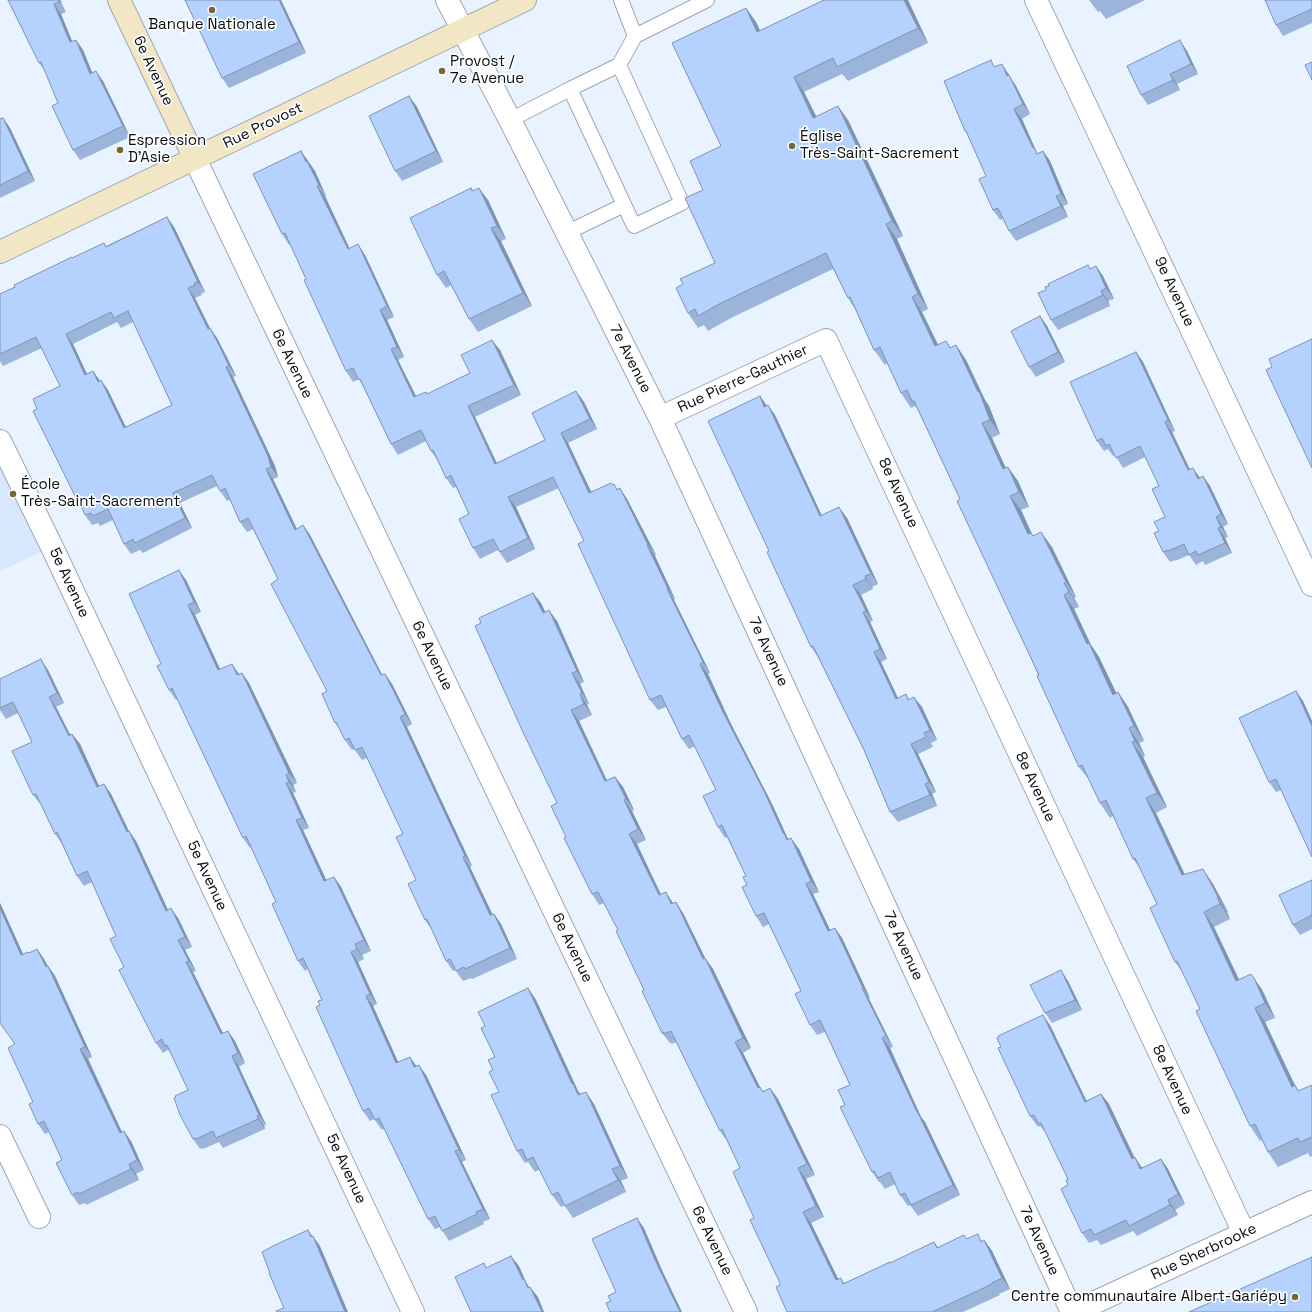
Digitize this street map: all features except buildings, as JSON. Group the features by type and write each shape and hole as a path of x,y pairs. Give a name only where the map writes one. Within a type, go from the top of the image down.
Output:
{"street":[{"name":"6e Avenue","path":"119,0 746,1312"},
{"name":"7e Avenue","path":"447,0 510,120 660,418 1073,1312"},
{"name":"Rue Provost","path":"0,252 525,0"},
{"name":"9e Avenue","path":"1036,0 1312,585"},
{"name":"Rue Pierre-Gauthier","path":"660,418 826,340"},
{"name":"8e Avenue","path":"826,340 1244,1233"},
{"name":"5e Avenue","path":"0,441 59,562 414,1312"},
{"path":"0,1136 39,1217"},
{"name":"Rue Sherbrooke","path":"1073,1312 1312,1202"}],"lane":[{"path":"621,0 635,36"},
{"path":"510,120 619,64 635,36 707,0"},
{"path":"570,89 634,226 682,203 619,64"},
{"path":"566,233 624,205"}],"shaded area":[{"name":"École Très-Saint-Sacrement","path":"0,441 52,547 0,571"}],"place":[{"name":"Banque Nationale","path":"212,10"},
{"name":"Provost / 7e Avenue","path":"442,71"},
{"name":"Église Très-Saint-Sacrement","path":"792,146"},
{"name":"Espression D'Asie","path":"120,150"},
{"name":"École Très-Saint-Sacrement","path":"13,494"},
{"name":"Centre communautaire Albert-Gariépy","path":"1295,1297"}]}
